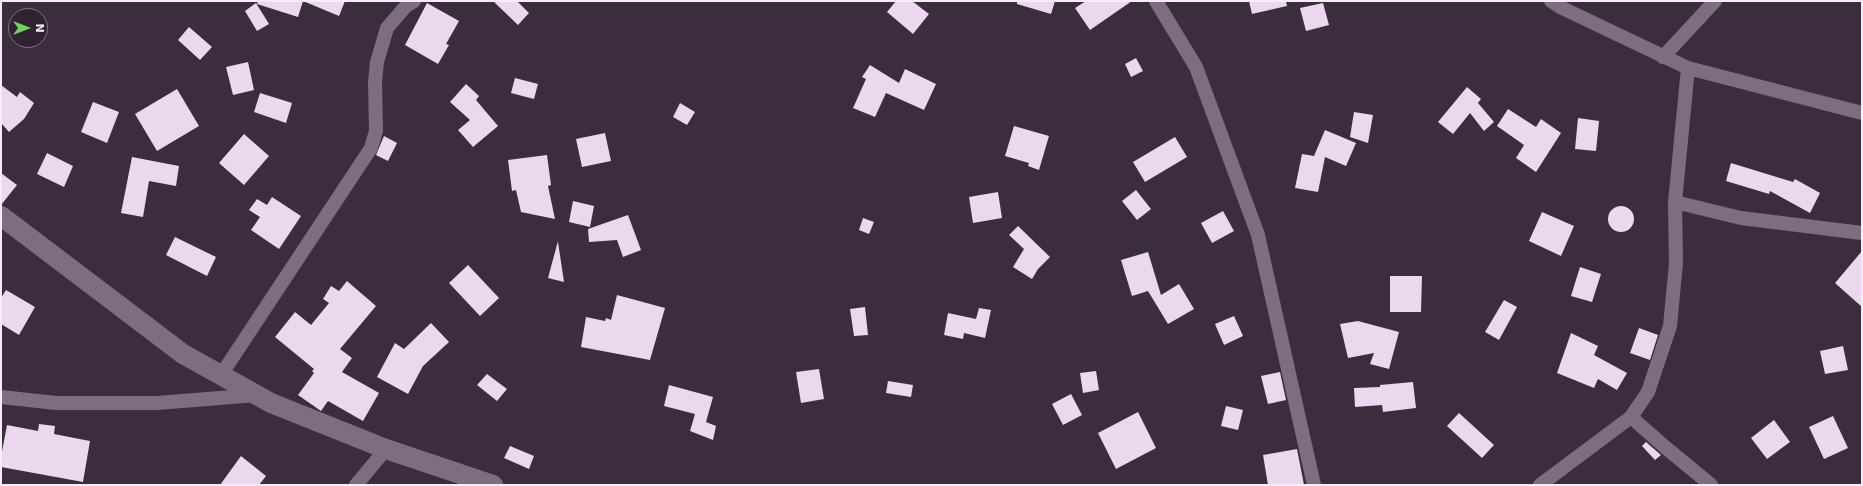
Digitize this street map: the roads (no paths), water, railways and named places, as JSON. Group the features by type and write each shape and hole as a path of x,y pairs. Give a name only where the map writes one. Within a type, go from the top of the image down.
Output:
{"street":[{"path":"221,375 371,148 376,131 375,82 377,62 387,28 406,6 414,1"},
{"path":"1156,1 1196,66 1258,235 1314,485"},
{"path":"1551,1 1688,68 1862,114"},
{"path":"1663,57 1715,1"},
{"path":"1540,485 1631,417 1648,392 1670,326 1676,263 1675,202 1688,68"},
{"path":"1675,202 1741,218 1862,233"},
{"path":"1,216 183,354 271,403 386,449 493,485"},
{"path":"1,397 56,403 157,403 257,395"},
{"path":"1631,417 1711,485"},
{"path":"356,485 386,449"}]}
